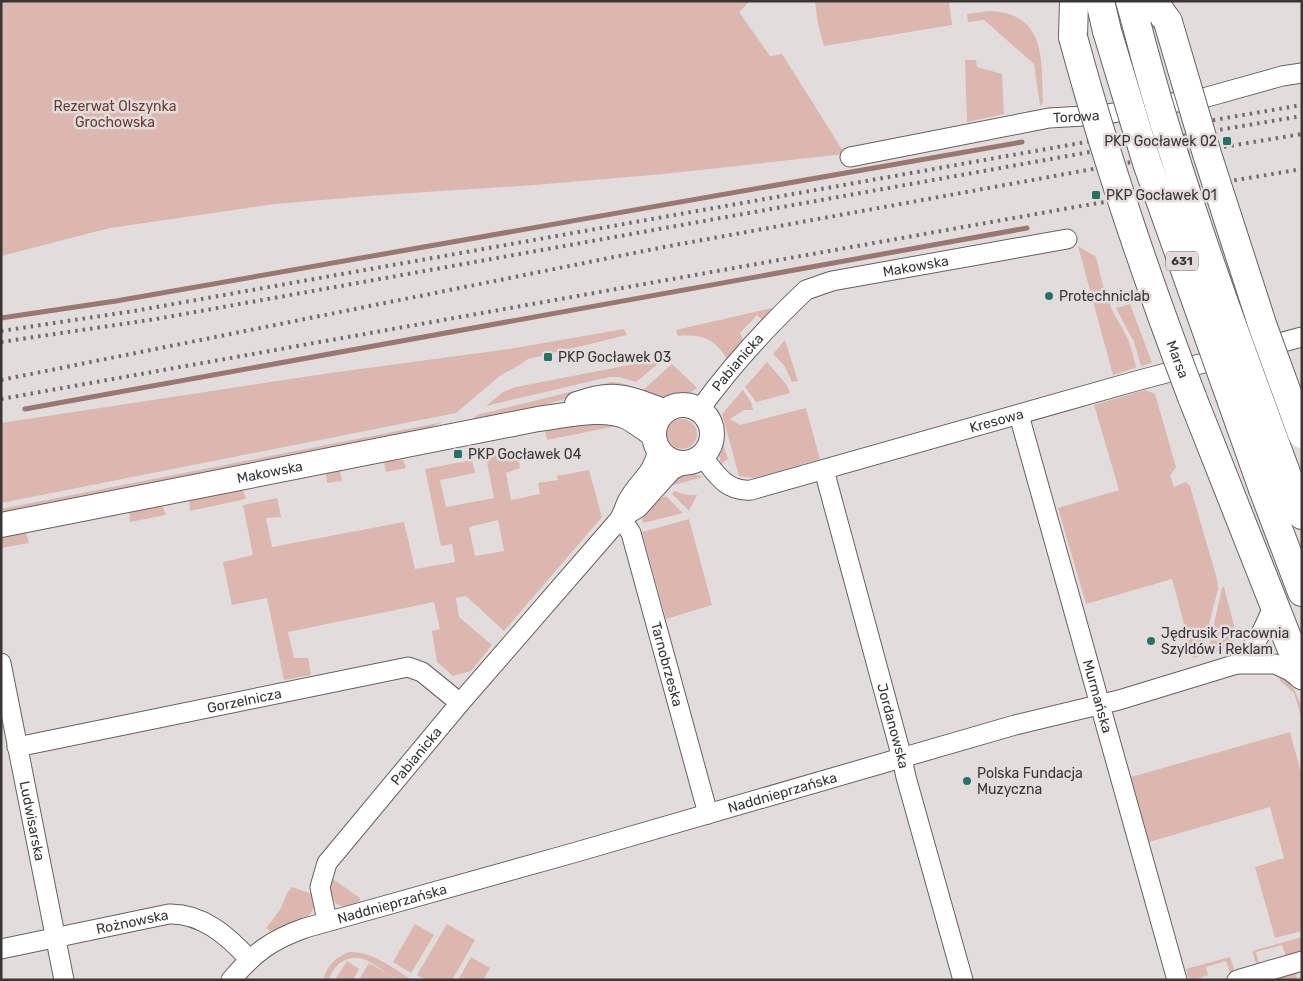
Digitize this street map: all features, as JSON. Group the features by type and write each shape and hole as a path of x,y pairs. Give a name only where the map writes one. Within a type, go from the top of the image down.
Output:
{"main road":[{"name":"Marsa","path":"1074,1 1073,37 1105,150 1136,247 1302,675"},
{"name":"631","path":"1100,1 1146,163 1302,592"},
{"path":"1161,12 1263,327 1302,434"},
{"name":"631","path":"1134,14 1171,146 1201,239 1302,515"}],"street":[{"name":"Torowa","path":"850,157 1049,118 1101,115 1208,97 1273,78 1302,73"},
{"name":"Makowska","path":"777,318 806,290 819,285 1067,240"},
{"name":"Pabianicka","path":"700,409 719,384 777,318"},
{"name":"Kresowa","path":"694,460 730,488 743,491 751,490 1136,381 1302,337"},
{"name":"Makowska","path":"538,419 596,398 608,396 620,397 664,411"},
{"path":"688,404 700,409 708,417 713,430 710,445 694,460 675,463 669,460 656,442 656,421 671,406 688,404"},
{"name":"Makowska","path":"1,525 538,419 602,412 614,413 633,420 656,442"},
{"name":"Murmańska","path":"1019,414 1177,980"},
{"name":"Pabianicka","path":"327,921 320,887 327,863 460,703 621,518 629,499 650,472 656,460 656,442"},
{"name":"Pabianicka","path":"621,518 638,508 672,470 694,460"},
{"name":"Jordanowska","path":"824,470 906,777 963,980"},
{"name":"Tarnobrzeska","path":"621,518 631,533 708,814"},
{"path":"1237,664 1248,654 1259,639 1274,604"},
{"name":"Ludwisarska","path":"1,664 64,980"},
{"name":"Naddnieprzańska","path":"327,921 1237,664 1275,664 1290,671 1302,680"},
{"name":"Gorzelnicza","path":"17,747 408,667 422,672 460,703"},
{"name":"Rożnowska","path":"1,949 169,914 179,914 193,917 208,924 237,946 249,959"},
{"path":"231,980 249,959 265,947 283,937 327,921"},
{"path":"1237,980 1302,960"}],"green space":[{"name":"Rezerwat Olszynka Grochowska","path":"1,1 750,1 739,12 770,56 782,54 845,154 663,174 275,204 110,228 1,256"},
{"path":"815,1 949,1 952,25 824,46 818,24"},
{"path":"990,11 1009,14 1022,20 1031,30 1037,42 1042,70 1043,102 1040,106 1034,64 984,20 968,22 967,14"},
{"path":"965,60 976,60 977,67 1002,74 1004,114 967,122"},
{"path":"1078,246 1096,257 1112,310 1129,341 1135,368 1113,375"},
{"path":"1130,304 1152,363 1141,366 1134,342 1116,308"},
{"path":"772,308 771,313 764,322 757,315 740,333 744,342 731,358 727,359 717,346 707,339 694,336 678,336 676,330"},
{"path":"624,329 627,335 528,359 501,375 456,413 1,503 1,423 330,373 509,349"},
{"path":"785,340 798,381 792,382 784,365 773,354"},
{"path":"665,358 636,382 619,377 609,377 486,406 503,392 516,387"},
{"path":"767,362 787,385 790,393 756,402 745,387"},
{"path":"672,364 697,388 688,394 656,400 645,393 643,390"},
{"path":"611,382 634,387 632,392 591,391 528,410 470,421 477,415"},
{"path":"743,390 751,402 753,410 744,410 730,419 740,425 806,408 820,459 754,478 739,476 722,414"},
{"path":"1145,390 1155,394 1176,467 1170,476 1174,487 1186,482 1190,486 1217,579 1218,589 1201,656 1193,658 1172,579 1086,604 1058,508 1119,490 1094,405"},
{"path":"596,419 618,424 612,427 547,440 545,429"},
{"path":"682,419 693,423 697,434 693,445 682,449 671,445 667,434 671,423"},
{"path":"443,422 420,432 1,515 1,509"},
{"path":"721,436 728,459 721,464 718,451"},
{"path":"517,451 520,468 506,473 511,500 540,494 538,483 558,480 557,476 589,470 602,517 504,631 466,596 456,598 459,617 492,645 471,671 453,676 437,662 432,631 440,629 434,602 288,632 294,658 308,658 311,675 284,680 267,598 232,605 223,562 253,555 243,505 277,498 281,517 266,518 272,547 404,522 415,569 455,562 452,544 441,546 425,469 472,460 475,473 440,480 446,507 494,498 486,457","holes":["498,520 504,551 475,556 469,527"]},
{"path":"403,460 406,468 386,472 384,462"},
{"path":"340,470 342,481 327,483 326,473"},
{"path":"683,474 695,474 703,477 674,485 669,482"},
{"path":"242,488 246,499 190,511 189,499"},
{"path":"674,491 687,495 697,495 689,511 672,494"},
{"path":"666,496 683,513 643,523 642,518 658,500"},
{"path":"162,505 166,515 130,522 129,512 131,510"},
{"path":"689,519 712,605 666,619 642,532"},
{"path":"26,532 29,543 1,548 1,537"},
{"path":"1224,587 1236,634 1229,646 1207,655 1222,588"},
{"path":"1279,676 1285,679 1293,688 1299,700 1302,719 1294,693 1280,681"},
{"path":"1290,732 1302,776 1302,931 1275,938 1255,867 1284,858 1270,807 1149,842 1131,777"},
{"path":"330,877 360,898 359,904 346,908 335,903 329,889"},
{"path":"292,887 312,894 312,910 306,918 272,932 266,928 280,910 287,893"},
{"path":"415,924 434,935 411,973 393,962"},
{"path":"447,924 475,940 452,980 425,980 417,975"},
{"path":"1302,937 1302,954 1286,956 1282,945 1256,952 1259,963 1256,963 1252,951"},
{"path":"349,952 358,952 374,957 412,980 400,980 366,960 351,958 343,961 334,969 329,980 323,980 332,963"},
{"path":"471,957 490,968 483,980 458,980"},
{"path":"1230,957 1234,969 1230,973 1226,961 1206,967 1208,975 1194,980 1188,977 1186,969"},
{"path":"347,961 359,969 353,980 335,980"},
{"path":"369,963 398,980 359,980"},
{"path":"1296,972 1297,979 1272,980 1273,978"}],"waterway":[{"path":"1,318 116,301 1022,142"},
{"path":"25,409 1027,228"}],"railway":[{"path":"1,331 134,311 1302,105"},
{"path":"1,342 156,319 1129,145 1302,116"},
{"path":"1,380 664,247 1126,163 1302,134"},
{"path":"1,399 1081,206 1302,169"}],"place":[{"name":"PKP Gocławek 02","path":"1227,141"},
{"name":"PKP Gocławek 01","path":"1096,195"},
{"name":"Protechniclab","path":"1049,296"},
{"name":"PKP Gocławek 03","path":"548,357"},
{"name":"PKP Gocławek 04","path":"458,454"},
{"name":"Jędrusik Pracownia Szyldów i Reklam","path":"1151,641"},
{"name":"Polska Fundacja Muzyczna","path":"967,781"}]}
